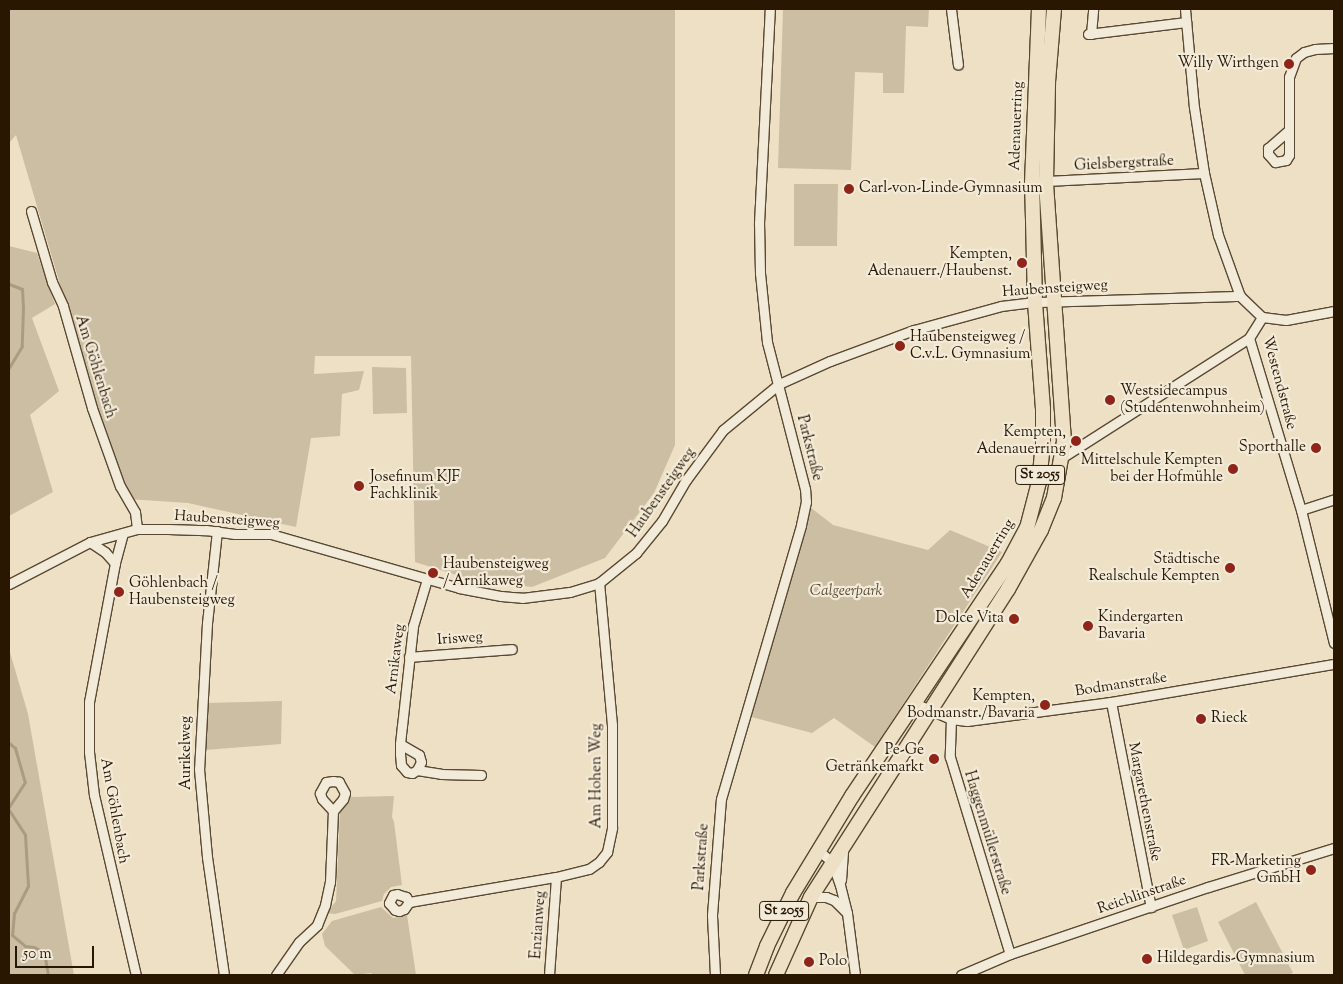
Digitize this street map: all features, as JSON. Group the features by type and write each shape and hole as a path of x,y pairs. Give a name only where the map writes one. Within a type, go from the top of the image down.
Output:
{"main road":[{"name":"Adenauerring","path":"756,975 767,946 793,893 852,796 1008,563 1028,528 1039,482 1043,409 1035,302 1032,183 1039,9"},
{"name":"Adenauerring","path":"776,975 811,897 1030,552 1054,498 1063,457 1063,414 1046,181 1048,82 1054,9"}],"street":[{"name":"Parkstraße","path":"715,975 712,915 721,799 806,502 805,489 767,342 760,273 759,223 770,9"},
{"path":"951,9 958,65"},
{"path":"1093,9 1090,34 1186,22"},
{"name":"Westendstraße","path":"1185,9 1194,107 1204,173 1218,235 1240,296 1262,317 1249,338 1301,510 1334,642"},
{"path":"1289,130 1289,77 1296,58 1304,52 1315,49 1334,48"},
{"name":"Gielsbergstraße","path":"1046,181 1204,173"},
{"name":"Am Göhlenbach","path":"31,211 52,282 63,306 92,408 120,486 135,512 137,529"},
{"name":"Haubensteigweg","path":"9,584 90,542 137,529 271,534 459,588 522,598 570,592 599,583 636,553 662,520 686,480 723,430 779,384 846,354 914,330 1000,306 1054,301 1240,296"},
{"path":"1262,317 1286,320 1334,310"},
{"path":"1063,457 1249,338"},
{"path":"1301,510 1334,500"},
{"name":"Aurikelweg","path":"217,531 207,623 199,769 209,875 224,975"},
{"name":"Am Göhlenbach","path":"123,533 115,563 89,702 89,752 96,804 136,975"},
{"path":"90,542 105,552 115,563"},
{"name":"Arnikaweg","path":"427,579 413,626 400,744 401,765 407,772 412,773 417,770 441,774 482,775"},
{"name":"Am Hohen Weg","path":"409,902 556,877 589,869 599,862 607,852 610,843 612,725 599,583"},
{"name":"Irisweg","path":"409,657 512,649"},
{"name":"Bodmanstraße","path":"914,703 951,719 967,721 1111,702 1334,664"},
{"name":"Margarethenstraße","path":"1111,702 1151,907"},
{"name":"Haggenmüllerstraße","path":"951,719 950,757 1010,954"},
{"path":"400,744 419,755 421,762 417,770"},
{"path":"276,975 299,942 320,920 330,882 333,811"},
{"path":"840,886 844,845"},
{"name":"Reichlinstraße","path":"961,975 1010,954 1334,848"},
{"path":"819,851 832,862 840,886 847,913 855,975"},
{"name":"Enzianweg","path":"549,975 556,877"},
{"path":"811,897 826,897 834,900 847,913"}],"green space":[{"path":"9,9 675,9 675,445 654,493 605,558 532,587 469,579 415,562 411,356 315,356 314,374 364,371 359,390 342,394 340,436 311,438 296,527 188,503 128,499 90,386 16,135 9,143"},
{"path":"783,9 929,9 928,27 906,26 904,93 883,93 883,73 855,72 851,170 778,168"},
{"path":"794,184 838,184 837,246 794,246"},
{"path":"9,246 37,253 55,304 32,318 59,391 30,415 53,492 9,516"},
{"path":"372,367 406,368 407,413 373,414"},
{"name":"Calgeerpark","path":"810,507 833,525 928,550 950,530 1002,552 875,747 834,718 812,733 748,716"},
{"path":"9,649 28,714 74,975 9,975"},
{"path":"282,701 281,744 205,750 205,703"},
{"path":"394,796 392,817 402,885 391,887 384,894 382,901 335,914 327,913 336,901 340,811 350,797"},
{"path":"1256,902 1293,973 1287,975 1245,975 1218,922"},
{"path":"381,907 393,918 407,915 416,975 373,975 371,973 355,975 325,946 322,934 332,921"},
{"path":"1197,907 1208,941 1184,950 1172,915"}],"waterway":[{"path":"9,284 22,289 23,308 22,346 9,368"},
{"path":"9,743 15,748 25,782 9,807"},
{"path":"9,810 25,835 28,886 14,913 12,935 25,946 34,947 44,952 48,975"}],"place":[{"name":"Willy Wirthgen","path":"1289,64"},
{"name":"Carl-von-Linde-Gymnasium","path":"849,189"},
{"name":"Kempten, Adenauerr./Haubenst.","path":"1022,263"},
{"name":"Haubensteigweg / C.v.L. Gymnasium","path":"900,346"},
{"name":"Westsidecampus (Studentenwohnheim)","path":"1110,400"},
{"name":"Kempten, Adenauerring","path":"1076,441"},
{"name":"Sporthalle","path":"1316,448"},
{"name":"Mittelschule Kempten bei der Hofmühle","path":"1233,469"},
{"name":"Josefinum KJF Fachklinik","path":"359,486"},
{"name":"Städtische Realschule Kempten","path":"1230,568"},
{"name":"Haubensteigweg / Arnikaweg","path":"433,573"},
{"name":"Göhlenbach / Haubensteigweg","path":"119,592"},
{"name":"Dolce Vita","path":"1014,619"},
{"name":"Kindergarten Bavaria","path":"1088,626"},
{"name":"Kempten, Bodmanstr./Bavaria","path":"1045,705"},
{"name":"Rieck","path":"1201,719"},
{"name":"Pe-Ge Getränkemarkt","path":"934,759"},
{"name":"FR-Marketing GmbH","path":"1311,870"},
{"name":"Hildegardis-Gymnasium","path":"1147,959"},
{"name":"Polo","path":"809,962"}]}
